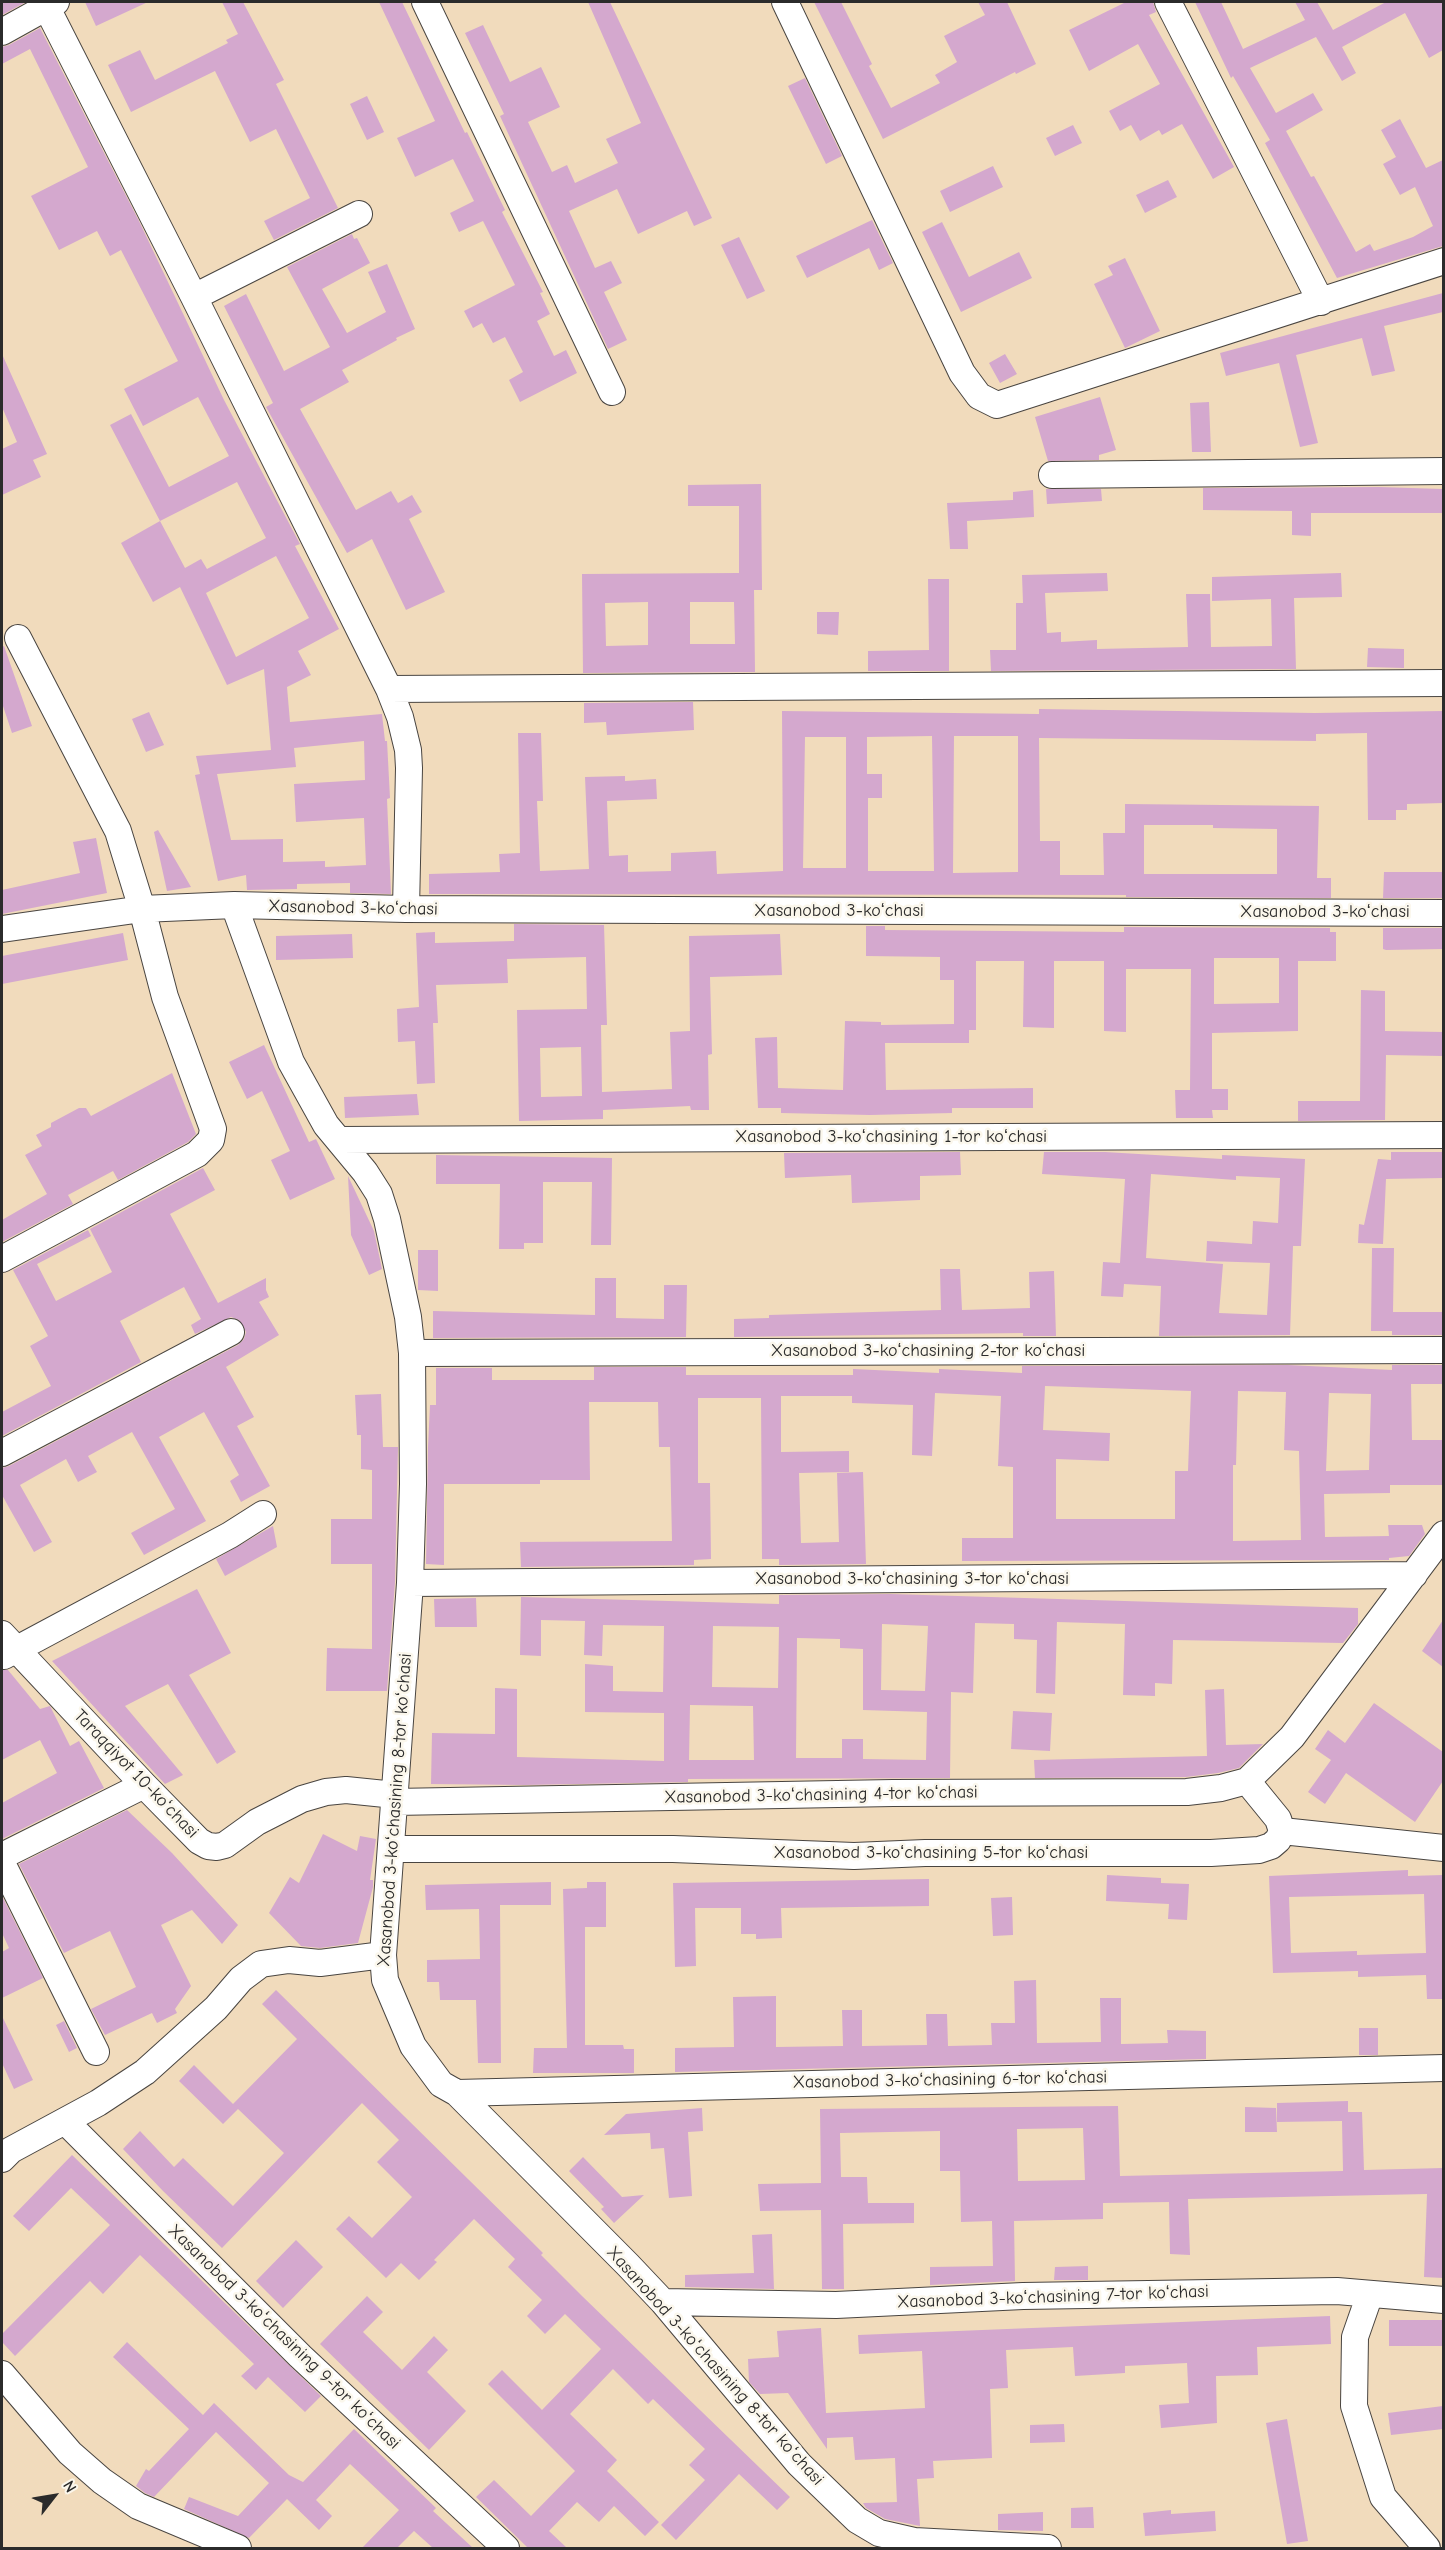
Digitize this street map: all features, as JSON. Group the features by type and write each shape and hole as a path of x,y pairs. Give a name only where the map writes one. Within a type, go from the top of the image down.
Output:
{"street":[{"path":"425,2 612,392"},
{"path":"785,2 962,373 979,396 997,405 1443,261"},
{"path":"1168,2 1321,302"},
{"path":"2,32 49,4 388,689 400,717 408,750 406,909"},
{"path":"194,297 359,214"},
{"path":"1052,475 1443,471"},
{"path":"2,1259 197,1154 211,1140 213,1129 165,997 142,909 118,831 18,638"},
{"path":"388,689 1443,683"},
{"name":"Xasanobod 3-koʻchasi","path":"2,929 142,909 234,905 406,909 1443,913"},
{"name":"Xasanobod 3-koʻchasining 8-tor koʻchasi","path":"234,905 291,1062 326,1125 365,1172 378,1194 387,1219 408,1317 412,1353 413,1484 410,1583 383,1955 385,1980 413,2046 441,2084 457,2092 663,2302 799,2464 857,2520 879,2533 915,2541 1048,2548"},
{"name":"Xasanobod 3-koʻchasining 1-tor koʻchasi","path":"339,1140 1443,1135"},
{"path":"2,1453 231,1332"},
{"name":"Xasanobod 3-koʻchasining 2-tor koʻchasi","path":"412,1353 1443,1350"},
{"path":"7,1647 230,1534 263,1514"},
{"path":"1443,1534 1292,1737 1248,1781 1278,1820 1282,1831 1443,1848"},
{"name":"Xasanobod 3-koʻchasining 3-tor koʻchasi","path":"410,1583 1414,1575"},
{"name":"Taraqqiyot 10-koʻchasi","path":"7,1647 199,1841 217,1847 236,1838 257,1822 302,1799 326,1792 346,1790 394,1799"},
{"name":"Xasanobod 3-koʻchasining 4-tor koʻchasi","path":"394,1799 1187,1792 1221,1788 1248,1781"},
{"path":"2,1856 144,1785"},
{"name":"Xasanobod 3-koʻchasining 5-tor koʻchasi","path":"391,1849 673,1849 854,1856 925,1853 1211,1853 1259,1850 1278,1840 1282,1831"},
{"path":"2,1863 96,2052"},
{"path":"2,2159 11,2150 98,2103 145,2072 216,2008 241,1978 261,1964 289,1960 320,1963 383,1955"},
{"name":"Xasanobod 3-koʻchasining 6-tor koʻchasi","path":"457,2092 1443,2068"},
{"name":"Xasanobod 3-koʻchasining 9-tor koʻchasi","path":"65,2121 300,2356 506,2548"},
{"name":"Xasanobod 3-koʻchasining 7-tor koʻchasi","path":"663,2302 836,2305 1023,2296 1337,2291 1443,2300"},
{"path":"1370,2294 1355,2337 1354,2406 1383,2497 1427,2548"},
{"path":"2,2374 70,2453 102,2481 138,2506 238,2548"}],"building":[{"path":"2,2 26,2 2,15"},
{"path":"85,2 148,2 96,26"},
{"path":"222,2 243,2 284,80 276,84 338,208 274,240 264,221 310,198 276,129 250,142 215,71 131,112 108,65 140,50 155,80 228,43 226,40 238,34"},
{"path":"379,2 402,2 505,210 502,212 543,292 540,293 550,314 537,321 554,356 566,350 577,373 520,402 509,380 523,372 505,337 493,343 482,323 473,328 464,311 515,285 483,221 459,232 450,213 474,201 453,159 415,177 397,138 435,121"},
{"path":"588,2 610,2 712,218 694,226 687,211 638,234 617,189 569,211 595,268 611,261 622,283 604,292 627,340 608,349 500,116 504,114 465,33 483,25 510,82 541,67 560,107 528,122 552,172 567,165 575,183 618,163 606,139 641,123"},
{"path":"814,2 841,2 872,64 869,66 891,108 940,83 935,75 957,62 944,36 985,15 978,2 1007,2 1036,64 1016,74 1015,72 883,139"},
{"path":"1126,2 1153,2 1156,12 1149,15 1234,167 1213,179 1182,124 1162,135 1159,130 1140,141 1131,125 1120,131 1109,111 1160,84 1138,44 1089,71 1069,30"},
{"path":"1195,2 1221,2 1243,49 1305,20 1295,2 1317,2 1333,30 1386,2 1443,2 1443,50 1429,58 1405,13 1342,47 1356,73 1342,81 1316,37 1250,68 1276,113 1313,93 1323,110 1286,131 1356,252 1370,244 1374,251 1413,237 1433,226 1415,187 1400,195 1383,164 1396,157 1381,130 1400,119 1426,168 1443,160 1443,246 1337,278 1265,143 1270,140 1233,76 1231,78"},
{"path":"40,28 139,221 224,400 300,544 295,546 339,629 298,651 311,675 287,687 290,722 382,714 385,741 387,741 390,798 387,799 391,894 350,893 350,883 297,884 297,889 247,890 246,875 218,881 195,775 200,774 196,756 271,750 264,669 227,685 180,587 153,602 121,543 160,521 110,425 131,414 169,487 229,456 198,397 143,426 124,389 178,361 121,250 110,256 97,231 59,250 31,196 88,167 30,49 2,64 2,47","holes":["237,482 266,538 207,569 201,559 185,568 160,521","276,556 309,618 236,657 206,593","364,741 365,780 294,784 296,822 364,818 366,865 325,867 325,861 283,862 283,839 231,840 217,774 296,767 294,748"]},
{"path":"805,78 842,156 826,164 788,86"},
{"path":"367,96 384,132 367,140 350,104"},
{"path":"1073,125 1082,143 1055,156 1046,138"},
{"path":"993,166 1003,187 950,212 940,191"},
{"path":"1168,180 1177,197 1145,213 1136,195"},
{"path":"872,220 893,263 879,270 869,248 807,278 796,256"},
{"path":"942,222 969,277 1019,252 1032,278 961,312 922,232"},
{"path":"352,234 354,239 357,238 370,263 322,289 347,333 386,312 368,272 387,264 415,329 342,370 349,382 300,409 356,510 391,491 398,503 412,495 422,512 409,519 445,592 406,610 372,539 347,553 266,407 273,403 224,306 246,294 284,371 330,347 287,267"},
{"path":"739,237 765,291 747,299 721,245"},
{"path":"1125,258 1160,331 1125,348 1094,284 1113,275 1108,266"},
{"path":"1443,293 1443,312 1384,326 1395,371 1372,376 1362,338 1296,355 1318,443 1300,447 1279,363 1226,376 1220,353"},
{"path":"2,354 47,454 33,460 41,477 2,495 2,449 17,442 2,407"},
{"path":"1005,354 1017,374 1000,383 989,363"},
{"path":"1100,397 1116,450 1099,455 1099,460 1048,461 1035,417"},
{"path":"1209,402 1211,452 1192,452 1190,403"},
{"path":"761,484 762,590 754,590 755,672 583,673 582,574 739,573 739,506 688,506 688,485","holes":["648,602 648,645 606,646 605,603","690,602 734,602 735,644 690,644"]},
{"path":"1203,488 1443,489 1443,513 1311,513 1311,536 1292,535 1292,511 1203,510"},
{"path":"1046,489 1101,489 1102,501 1047,504"},
{"path":"1033,490 1034,517 967,521 968,549 950,549 947,503 1013,500 1013,492"},
{"path":"1107,573 1108,591 1045,593 1047,633 1061,632 1061,642 1097,640 1097,649 1188,647 1186,594 1210,594 1211,647 1272,646 1271,599 1212,601 1212,577 1341,573 1342,597 1294,598 1296,669 991,671 990,650 1016,650 1016,603 1023,603 1022,575"},
{"path":"928,579 949,579 949,671 868,671 868,651 929,650"},
{"path":"817,612 839,612 838,635 817,634"},
{"path":"4,646 32,726 12,733 2,703 2,647"},
{"path":"1368,648 1404,649 1404,668 1367,667"},
{"path":"693,702 694,730 607,735 606,722 584,723 584,703"},
{"path":"1039,709 1315,713 1443,711 1443,803 1407,804 1407,810 1396,810 1396,820 1368,820 1367,733 1316,734 1316,741 1039,738 1040,841 1060,841 1060,875 1104,875 1103,833 1125,833 1125,804 1319,806 1317,878 1331,878 1331,898 1126,897 1126,895 429,894 429,874 500,872 499,854 520,853 518,733 541,733 543,801 537,801 540,871 589,869 585,777 625,776 625,781 656,779 657,799 607,801 609,856 628,855 628,872 671,871 671,853 716,851 717,874 783,871 782,711 1039,714","holes":["932,736 934,871 868,871 868,798 882,798 882,774 867,774 867,737","954,736 1018,736 1018,872 953,873","805,737 846,737 846,868 803,868","1144,825 1213,825 1213,828 1277,829 1277,874 1144,874"]},
{"path":"149,712 164,745 146,752 132,719"},
{"path":"158,830 191,887 167,891 154,832"},
{"path":"96,838 107,893 2,914 2,890 80,873 73,842"},
{"path":"1384,872 1443,872 1443,898 1383,898"},
{"path":"514,924 604,925 607,1025 601,1025 602,1092 672,1089 670,1032 690,1031 689,936 780,934 782,975 710,977 712,1054 708,1055 709,1110 691,1110 690,1106 603,1110 603,1119 519,1121 517,1010 587,1009 586,957 507,959 508,983 436,985 438,1023 433,1023 435,1083 417,1084 415,1041 398,1042 397,1009 419,1007 416,933 435,932 435,943 514,941","holes":["581,1047 582,1096 541,1097 540,1048"]},
{"path":"866,926 885,926 885,930 1124,932 1124,927 1330,928 1330,932 1336,932 1336,961 1298,961 1298,1031 1212,1033 1212,1089 1228,1089 1228,1110 1212,1110 1213,1118 1176,1118 1175,1090 1190,1090 1191,969 1126,969 1126,1032 1104,1031 1104,961 1054,961 1054,1028 1023,1027 1024,961 976,961 976,1030 969,1030 969,1043 885,1043 886,1090 1033,1088 1033,1108 952,1108 952,1113 870,1115 781,1113 781,1108 758,1108 755,1038 777,1037 778,1088 843,1090 845,1021 881,1022 881,1025 954,1024 954,980 940,980 940,957 866,956","holes":["1214,958 1279,958 1279,1003 1214,1004"]},
{"path":"1383,928 1443,928 1443,949 1383,949"},
{"path":"123,933 128,960 2,984 2,956"},
{"path":"352,934 353,958 276,960 276,936"},
{"path":"1361,990 1385,991 1385,1031 1443,1032 1443,1056 1386,1055 1385,1120 1298,1121 1298,1101 1360,1101"},
{"path":"264,1045 309,1142 316,1139 335,1179 290,1200 271,1160 290,1151 262,1091 247,1099 229,1062"},
{"path":"172,1073 196,1134 188,1142 118,1180 113,1171 68,1195 73,1204 2,1242 2,1220 47,1194 25,1155 42,1146 36,1135 51,1127 51,1123 79,1108 86,1108 91,1116"},
{"path":"417,1094 419,1115 345,1118 344,1097"},
{"path":"960,1152 961,1175 920,1176 920,1200 852,1203 851,1175 785,1178 784,1153"},
{"path":"1044,1152 1105,1152 1222,1159 1222,1155 1305,1159 1301,1246 1293,1246 1290,1335 1159,1336 1161,1286 1124,1284 1123,1297 1101,1296 1103,1262 1120,1263 1125,1179 1042,1174","holes":["1151,1174 1236,1180 1236,1176 1280,1178 1278,1223 1253,1221 1252,1244 1207,1241 1206,1261 1270,1263 1267,1315 1219,1313 1223,1264 1146,1258"]},
{"path":"1391,1152 1443,1152 1443,1178 1386,1179 1383,1244 1358,1243 1359,1224 1364,1225 1378,1159 1391,1160"},
{"path":"436,1155 612,1158 611,1245 591,1245 592,1182 543,1182 543,1243 524,1243 524,1249 499,1249 500,1184 436,1184"},
{"path":"203,1168 215,1190 170,1214 218,1303 266,1278 266,1290 269,1297 259,1302 279,1335 226,1367 254,1417 237,1426 270,1486 241,1502 230,1481 239,1475 204,1412 159,1437 206,1521 144,1555 131,1533 175,1509 132,1432 88,1456 97,1472 78,1482 66,1459 20,1485 52,1542 34,1552 2,1495 2,1468 238,1345 244,1339 246,1332 239,1320 231,1317 195,1334 191,1325 201,1319 184,1287 120,1321 141,1362 2,1436 2,1412 51,1386 30,1346 48,1336 13,1270 88,1230 91,1236 37,1264 56,1301 112,1272 90,1229"},
{"path":"348,1176 374,1231 382,1269 369,1275 351,1235"},
{"path":"1372,1248 1394,1248 1393,1312 1443,1312 1443,1335 1392,1335 1392,1331 1371,1331"},
{"path":"418,1250 438,1250 438,1291 418,1290"},
{"path":"940,1269 960,1269 962,1310 1030,1308 1029,1272 1054,1271 1056,1336 1023,1336 1023,1333 734,1337 734,1319 769,1318 769,1315 941,1310"},
{"path":"595,1278 616,1278 616,1318 664,1319 664,1285 687,1285 686,1337 433,1338 433,1311 595,1315"},
{"path":"1288,1365 1392,1370 1392,1365 1443,1365 1443,1384 1411,1384 1412,1440 1443,1440 1443,1485 1390,1485 1390,1493 1324,1494 1325,1537 1389,1536 1388,1525 1422,1525 1425,1534 1409,1556 1389,1558 1389,1560 962,1561 962,1538 1013,1538 1013,1467 998,1466 1001,1396 935,1393 932,1456 912,1455 913,1405 852,1403 852,1396 781,1396 781,1452 849,1451 849,1472 799,1473 801,1543 839,1542 837,1473 863,1472 866,1564 779,1565 779,1559 762,1559 761,1398 698,1398 698,1483 710,1483 711,1559 694,1560 694,1565 521,1567 520,1542 672,1541 670,1447 659,1447 658,1402 589,1402 590,1480 540,1480 540,1484 444,1484 444,1565 426,1564 430,1405 436,1405 436,1368 492,1368 492,1380 594,1380 594,1367 686,1367 686,1375 853,1375 853,1369 939,1373 939,1369 1022,1373 1022,1366","holes":["1045,1386 1191,1391 1188,1471 1175,1471 1175,1519 1056,1519 1056,1459 1109,1461 1110,1433 1043,1430","1238,1391 1286,1392 1284,1450 1299,1451 1301,1540 1233,1541 1233,1465 1236,1465","1329,1393 1371,1394 1369,1470 1326,1471"]},
{"path":"381,1394 383,1447 398,1447 395,1582 387,1691 326,1691 327,1648 372,1649 372,1564 331,1564 331,1519 372,1519 372,1470 361,1469 361,1435 357,1435 355,1395"},
{"path":"273,1526 277,1547 225,1576 216,1559"},
{"path":"197,1589 231,1653 189,1675 236,1752 217,1764 168,1684 125,1706 183,1775 165,1784 52,1661"},
{"path":"891,1594 1358,1608 1358,1624 1343,1643 1173,1640 1172,1684 1155,1683 1155,1696 1123,1695 1125,1624 1057,1622 1055,1694 1036,1693 1037,1640 1014,1639 1014,1624 975,1623 973,1693 951,1692 950,1778 688,1779 688,1782 524,1785 431,1784 432,1733 495,1734 495,1688 517,1689 517,1757 664,1761 664,1713 585,1712 585,1664 613,1666 613,1691 663,1692 664,1626 603,1625 602,1656 584,1655 585,1621 541,1620 541,1656 520,1655 521,1597 779,1604 779,1595","holes":["882,1624 928,1626 925,1691 881,1690","713,1626 779,1627 778,1688 712,1687","797,1638 840,1639 840,1648 863,1649 863,1710 927,1712 926,1760 863,1759 863,1739 842,1739 842,1758 796,1758","690,1705 753,1706 754,1760 689,1760"]},
{"path":"476,1598 477,1627 435,1627 434,1599"},
{"path":"1443,1620 1443,1667 1422,1651"},
{"path":"2,1670 8,1670 40,1709 50,1706 70,1746 79,1741 104,1788 2,1839 2,1803 57,1773 40,1740 2,1760"},
{"path":"1224,1689 1226,1745 1263,1744 1239,1768 1186,1777 1035,1778 1034,1760 1207,1756 1205,1690"},
{"path":"1374,1703 1443,1752 1443,1781 1415,1822 1346,1773 1325,1804 1308,1792 1331,1760 1315,1749 1328,1730 1345,1743"},
{"path":"1013,1711 1052,1713 1050,1751 1011,1749"},
{"path":"127,1810 172,1853 238,1925 222,1944 192,1910 161,1925 191,1986 175,2009 177,2013 157,2023 152,2013 105,2035 91,2009 136,1987 110,1931 64,1953 19,1864"},
{"path":"323,1834 357,1851 360,1836 376,1839 370,1880 373,1880 373,1887 358,1943 320,1948 301,1946 269,1913 290,1877 299,1883"},
{"path":"1408,1870 1408,1876 1443,1875 1443,1999 1427,1999 1426,1975 1358,1977 1358,1971 1273,1973 1269,1876","holes":["1424,1894 1426,1953 1357,1955 1357,1951 1291,1953 1289,1897"]},
{"path":"1107,1875 1161,1878 1161,1883 1189,1884 1187,1920 1168,1919 1169,1904 1106,1901"},
{"path":"929,1879 929,1906 781,1908 782,1938 756,1939 756,1934 741,1934 741,1908 695,1908 696,1966 675,1967 673,1883"},
{"path":"551,1882 551,1905 500,1905 501,2063 478,2063 476,2000 440,2000 439,1982 427,1982 427,1960 480,1959 479,1909 426,1910 425,1885"},
{"path":"587,1882 606,1882 606,1927 585,1927 585,2045 623,2045 624,2049 634,2049 634,2073 533,2073 534,2048 567,2048 563,1889 587,1888"},
{"path":"2,1896 43,1978 2,1998 2,1952 9,1948 2,1933"},
{"path":"1012,1897 1013,1935 993,1936 991,1898"},
{"path":"1036,1980 1037,2043 1101,2042 1100,1998 1121,1998 1121,2044 1168,2043 1167,2030 1206,2031 1206,2059 675,2072 675,2048 734,2047 733,1997 776,1996 776,2047 843,2046 842,2010 862,2010 862,2046 927,2045 926,2014 947,2014 948,2046 992,2045 991,2023 1015,2023 1014,1981"},
{"path":"276,1990 543,2253 541,2255 582,2296 790,2497 777,2510 739,2474 676,2540 661,2525 705,2480 689,2465 705,2449 653,2399 648,2404 613,2369 570,2414 617,2460 607,2471 659,2522 645,2536 614,2506 599,2522 577,2502 549,2531 567,2548 528,2548 476,2497 494,2480 531,2516 575,2471 488,2384 502,2370 542,2410 601,2349 565,2314 545,2334 527,2316 542,2300 508,2267 515,2259 474,2219 434,2260 437,2262 419,2280 401,2263 386,2278 336,2229 349,2216 372,2238 412,2197 377,2162 399,2140 362,2103 222,2248 163,2191 123,2149 140,2131 174,2167 183,2158 233,2206 284,2153 238,2109 223,2124 179,2081 194,2065 233,2104 297,2039 262,2004"},
{"path":"2,2016 33,2080 14,2089 2,2063"},
{"path":"64,2021 77,2048 69,2052 56,2025"},
{"path":"1359,2028 1378,2028 1378,2055 1359,2055"},
{"path":"1348,2101 1348,2112 1362,2112 1364,2170 1443,2168 1443,2278 1424,2277 1427,2194 1188,2199 1190,2255 1170,2254 1169,2202 1103,2203 1103,2219 1014,2221 1015,2281 930,2285 930,2267 993,2266 992,2221 961,2222 960,2171 940,2171 940,2131 840,2133 841,2177 867,2177 868,2203 914,2203 914,2223 843,2224 844,2289 822,2289 821,2210 760,2211 758,2184 821,2183 820,2109 1118,2106 1120,2176 1343,2171 1342,2121 1277,2122 1277,2103","holes":["1083,2128 1085,2180 1018,2181 1017,2129"]},
{"path":"1245,2107 1276,2108 1277,2132 1245,2132"},
{"path":"702,2108 703,2131 688,2132 692,2196 669,2198 664,2148 651,2149 650,2133 604,2135 626,2114"},
{"path":"72,2155 321,2396 305,2412 268,2377 256,2390 241,2376 254,2364 140,2255 103,2294 90,2281 15,2356 2,2342 2,2334 110,2225 71,2188 29,2231 13,2216"},
{"path":"583,2157 622,2197 644,2195 614,2223 601,2209 604,2207 569,2171"},
{"path":"772,2234 774,2289 685,2287 685,2275 754,2273 752,2235"},
{"path":"296,2240 323,2267 283,2308 256,2281"},
{"path":"1088,2266 1088,2280 1054,2280 1055,2267"},
{"path":"367,2296 383,2312 363,2332 402,2370 434,2336 448,2350 427,2372 466,2411 429,2450 320,2344"},
{"path":"1330,2316 1331,2344 1257,2347 1258,2375 1216,2376 1217,2423 1161,2428 1159,2405 1189,2403 1187,2363 1125,2366 1125,2373 1075,2376 1073,2347 1006,2350 1008,2388 990,2389 992,2458 933,2461 934,2478 917,2479 920,2526 885,2519 866,2508 863,2503 897,2502 895,2458 855,2460 853,2437 827,2438 827,2449 788,2393 760,2394 749,2382 748,2359 779,2357 777,2331 821,2328 826,2413 925,2408 922,2351 859,2354 858,2335"},
{"path":"1389,2320 1443,2320 1443,2346 1389,2346"},
{"path":"127,2342 203,2415 214,2403 289,2475 303,2482 354,2429 436,2508 433,2511 473,2548 433,2548 414,2531 397,2548 362,2548 399,2510 350,2464 316,2500 332,2516 319,2530 287,2499 249,2538 184,2509 189,2497 238,2516 269,2483 216,2432 154,2497 145,2493 136,2486 146,2469 149,2471 189,2429 113,2357"},
{"path":"1443,2406 1443,2429 1391,2435 1388,2413"},
{"path":"1287,2419 1308,2541 1287,2544 1266,2423"},
{"path":"1064,2424 1065,2442 1030,2443 1030,2425"},
{"path":"1093,2507 1094,2528 1071,2528 1071,2508"},
{"path":"1171,2510 1171,2514 1215,2511 1216,2531 1145,2536 1143,2513"},
{"path":"1043,2512 1043,2531 998,2530 998,2514"}]}
